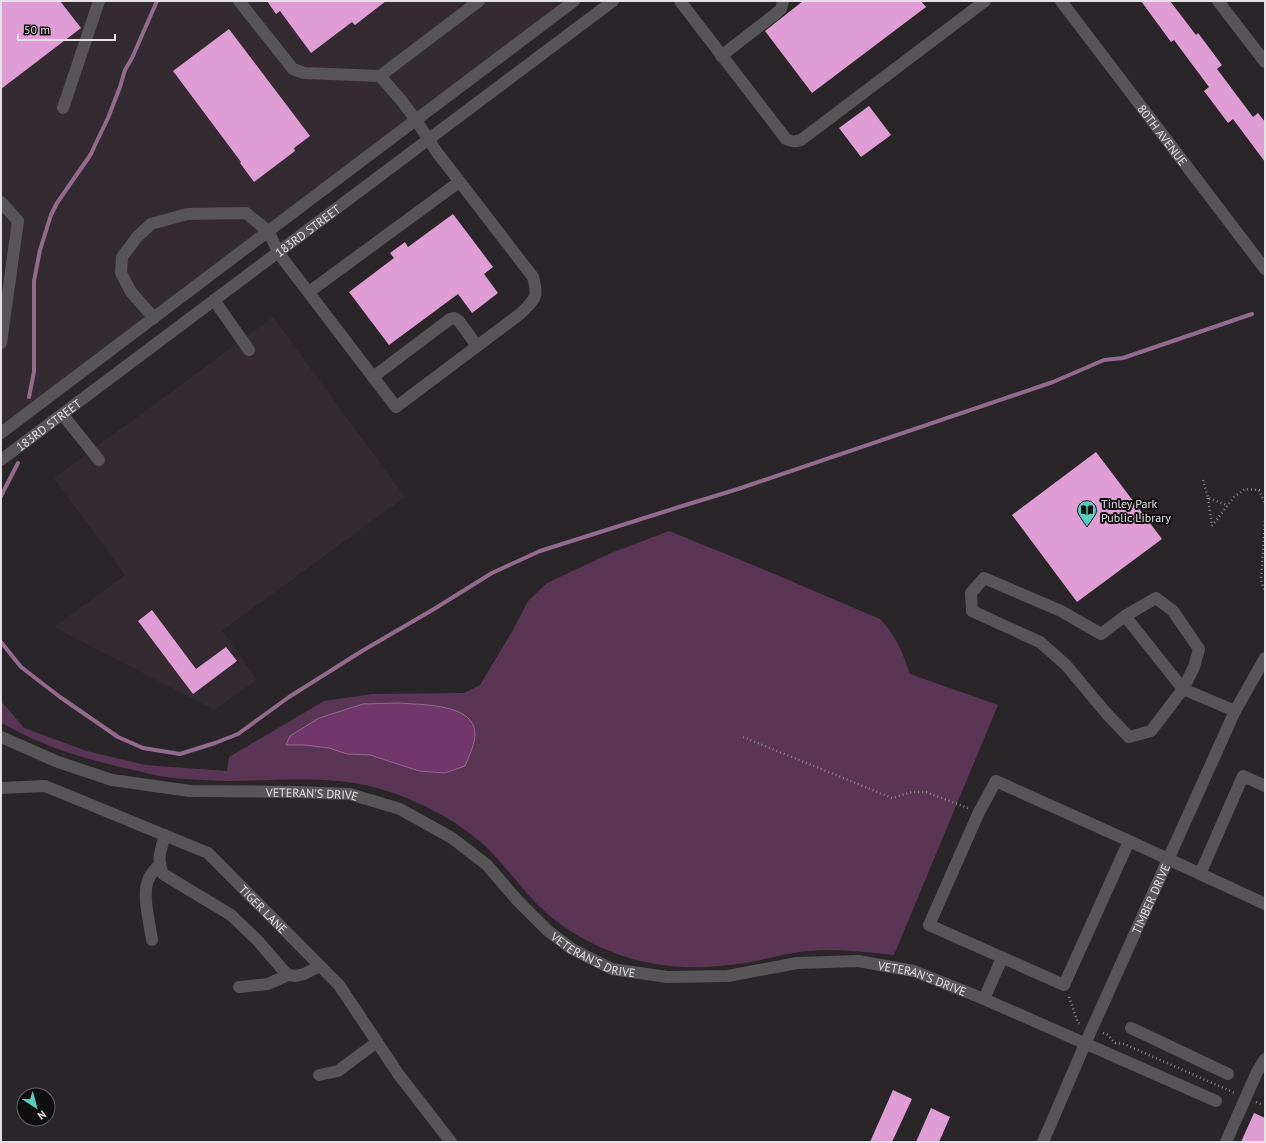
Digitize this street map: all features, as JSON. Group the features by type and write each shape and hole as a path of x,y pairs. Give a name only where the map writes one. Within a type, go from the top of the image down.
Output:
{"street":[{"path":"63,108 100,1"},
{"path":"239,1 293,69 304,74 380,76 479,1"},
{"name":"183RD STREET","path":"1,433 574,1"},
{"name":"183RD STREET","path":"1,460 613,1"},
{"path":"680,1 786,139 791,142 802,140 979,3"},
{"path":"721,56 774,15 781,8 783,1"},
{"name":"80TH AVENUE","path":"1061,1 1265,269"},
{"path":"1218,1 1265,62"},
{"path":"154,318 130,292 121,272 122,257 137,237 151,224 187,214 246,212 268,231 279,252 396,407 520,314 533,302 537,290 534,277 459,182 401,100 380,76"},
{"path":"309,292 459,182"},
{"path":"1,202 18,222 3,310 1,343"},
{"path":"214,300 249,350"},
{"path":"373,377 450,319 454,318 459,321 478,346"},
{"path":"62,414 99,460"},
{"path":"984,578 1061,611 1101,634 1126,616 1156,598 1173,611 1199,649 1194,667 1183,689 1151,731 1129,737 1106,714 1066,665 1040,642 972,611 971,594 984,578"},
{"path":"1126,616 1183,689 1235,711"},
{"name":"TIMBER DRIVE","path":"1043,1142 1085,1044 1235,711 1265,658"},
{"name":"VETERAN'S DRIVE","path":"1,737 58,762 112,780 190,790 350,794 400,809 452,838 487,865 518,901 547,930 572,949 612,969 667,976 728,976 796,963 858,961 914,971 984,999 1216,1101"},
{"path":"1200,874 1243,776 1265,786"},
{"path":"1129,841 1064,985 928,925 979,812 996,781 1168,858 1265,904"},
{"name":"TIGER LANE","path":"1,788 45,786 208,853 338,986 399,1075 451,1142"},
{"path":"165,835 159,865 163,874 231,915 258,941 288,975"},
{"path":"152,940 146,885 149,877 159,865"},
{"path":"984,999 1002,958"},
{"path":"239,987 268,984 288,975 296,976 304,974 320,966"},
{"path":"1131,1028 1228,1074"},
{"path":"319,1075 338,1071 377,1042"},
{"path":"1226,1142 1245,1097 1265,1059"}],"path":[{"path":"1203,480 1208,498 1212,526 1234,497 1245,489 1259,490 1265,504"},
{"path":"1208,498 1227,505"},
{"path":"1265,521 1261,580 1265,592"},
{"path":"743,737 892,798 912,792 926,792 979,812"},
{"path":"1069,997 1078,1023 1108,1035 1114,1043 1124,1044 1263,1105"}],"shaded area":[{"path":"1,1 584,1 1,439"},
{"path":"273,317 405,497 222,631 257,680 214,710 54,627 125,575 54,478"},
{"path":"669,531 880,619 891,632 910,674 998,705 894,955 819,950 793,953 733,965 698,967 663,965 629,958 592,943 564,927 539,906 491,852 472,835 446,817 403,796 356,783 338,781 229,781 181,779 158,776 68,753 31,738 1,723 1,701 24,728 87,751 145,765 227,771 229,757 324,701 372,694 464,693 480,685 513,630 528,601 547,583 611,553"},
{"path":"399,703 445,708 457,711 466,716 473,724 475,738 465,766 445,773 419,771 370,755 347,754 329,748 305,745 286,745 290,736 319,718 363,704"}],"building":[{"path":"1,1 60,1 81,28 1,89"},
{"path":"267,1 386,1 355,25 352,22 311,53 280,11 276,14"},
{"path":"803,1 921,1 926,7 812,93 765,31"},
{"path":"1141,1 1170,1 1196,35 1198,33 1222,65 1217,69 1253,117 1258,113 1265,122 1265,162 1233,119 1228,123 1204,91 1209,87 1174,40 1171,42"},
{"path":"229,29 310,136 294,148 295,151 254,182 240,163 241,162 173,71"},
{"path":"869,106 891,135 861,157 839,128"},
{"path":"453,214 493,267 484,274 498,293 472,313 458,294 389,345 349,292 394,258 390,253 405,242 408,247"},
{"name":"Tinley Park Public Library","path":"1096,452 1162,539 1077,602 1012,515"},
{"path":"152,610 196,669 226,647 237,661 193,694 138,621"},
{"path":"893,1090 912,1099 892,1142 870,1142"},
{"path":"931,1108 950,1117 939,1142 916,1142"},
{"path":"1254,1113 1265,1118 1265,1142 1241,1142"}],"waterway":[{"path":"29,397 34,372 34,281 40,250 51,215 57,203 91,154 108,118 125,70 132,58 157,1"},
{"path":"1,642 21,667 60,697 118,737 143,748 180,754 238,734 289,697 362,651 492,573 540,551 738,489 1053,382 1104,360 1123,358 1252,314"},
{"path":"1,496 18,463"}],"place":[{"name":"Tinley Park Public Library","path":"1087,527"}]}
